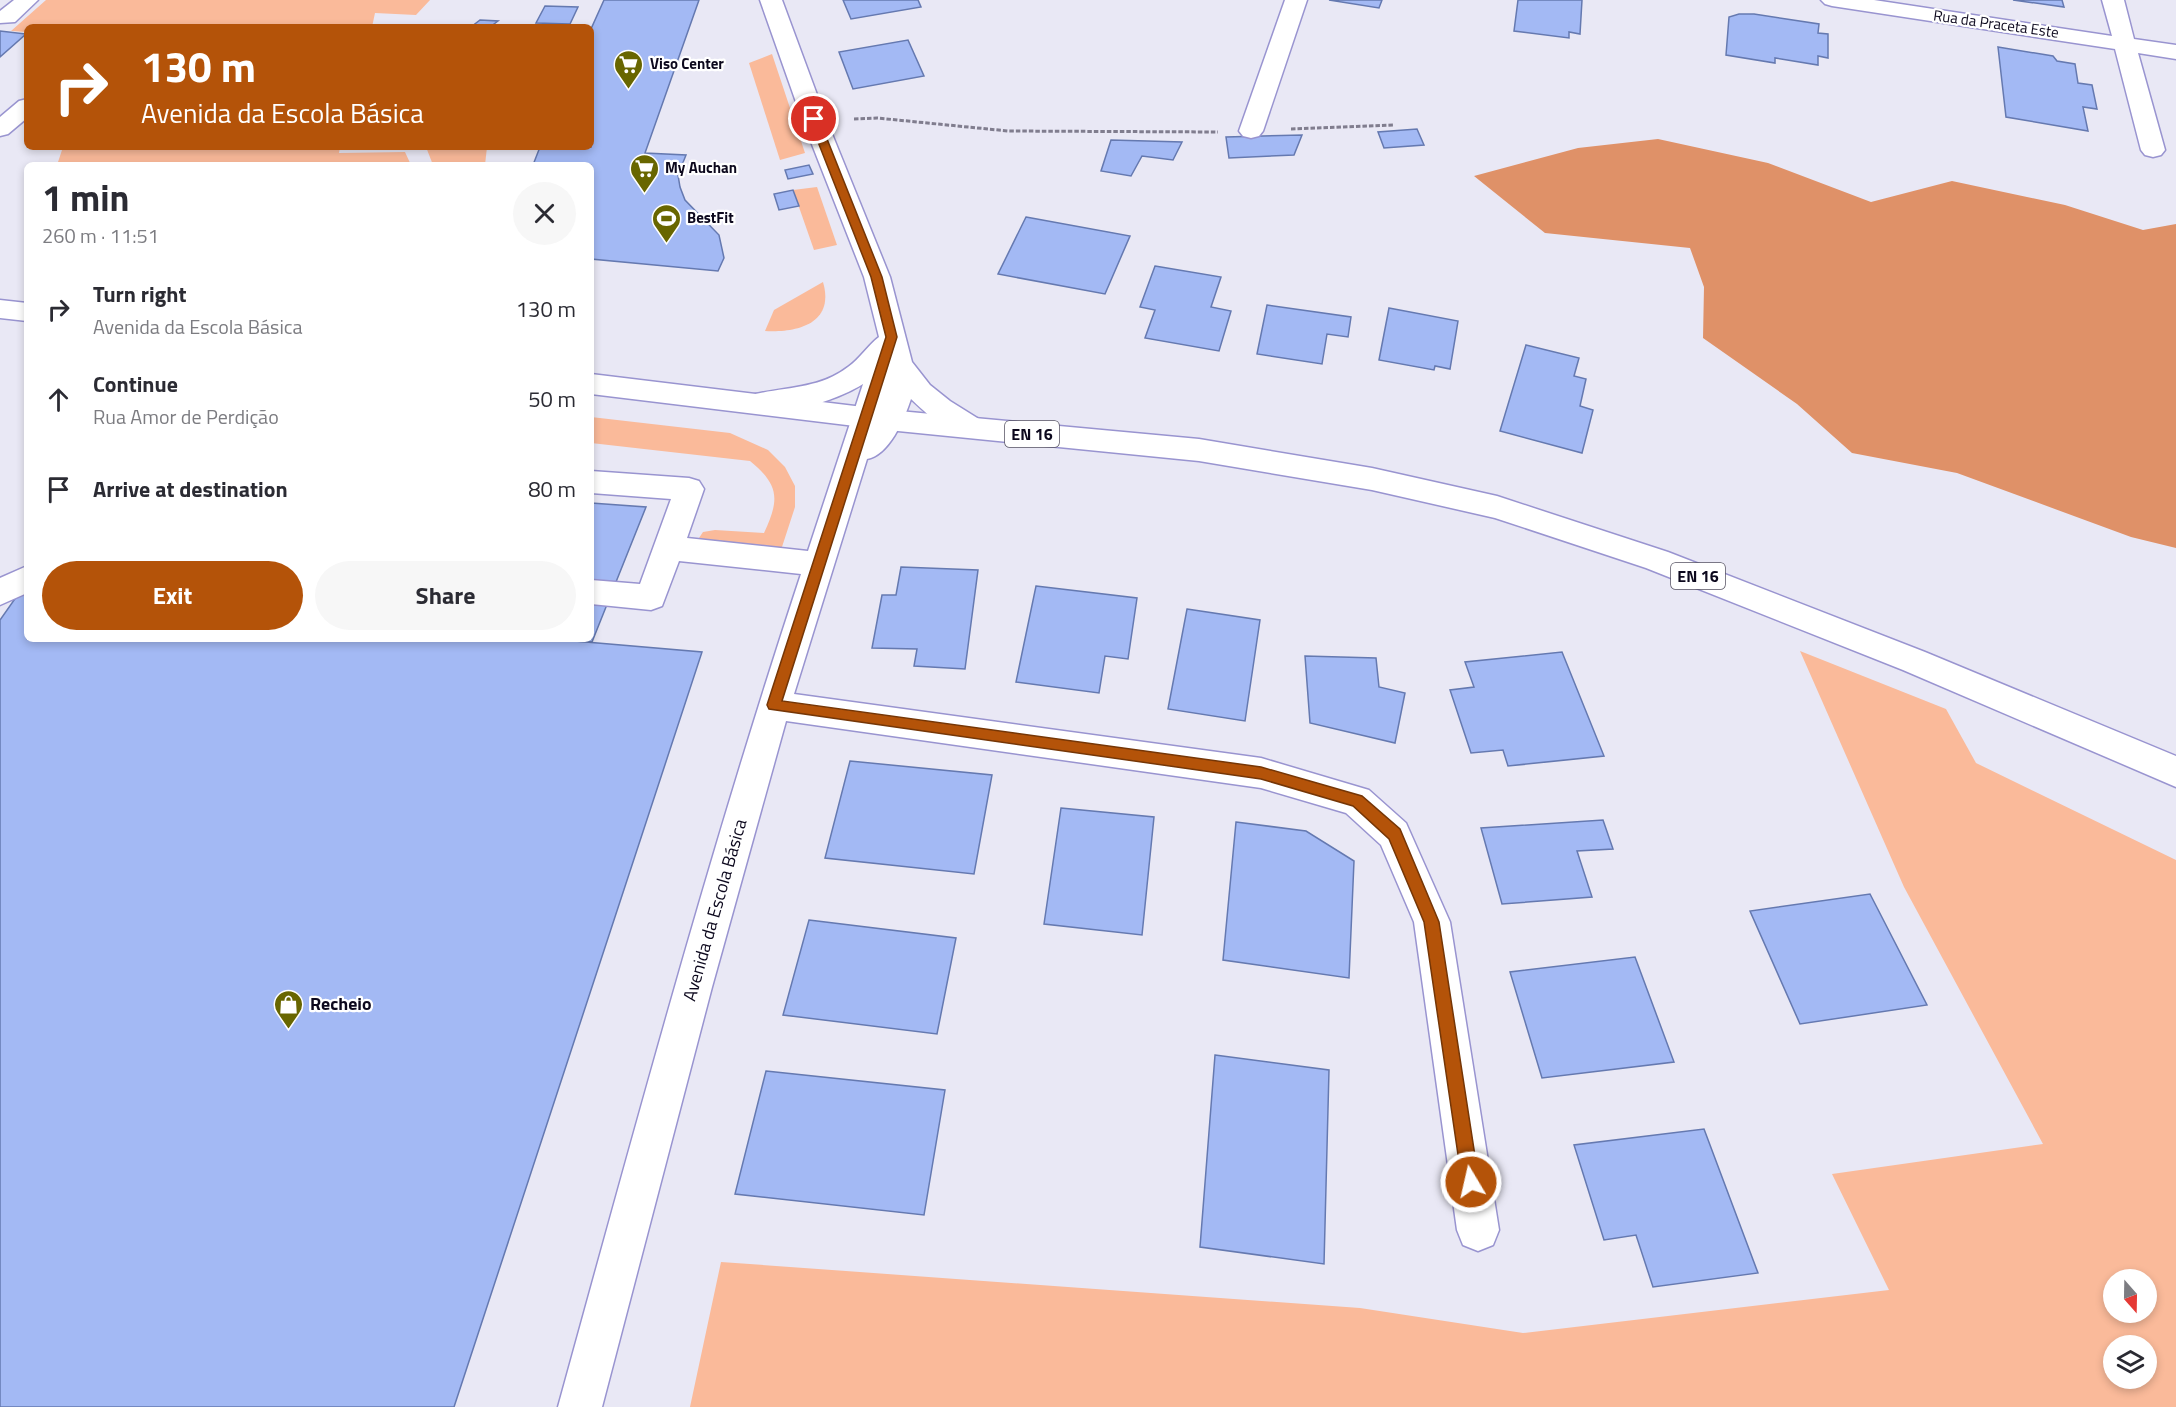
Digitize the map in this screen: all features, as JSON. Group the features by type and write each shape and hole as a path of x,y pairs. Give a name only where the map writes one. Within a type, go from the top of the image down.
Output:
{"street":[{"path":"0,17 7,17 27,0"},
{"path":"771,0 814,119 877,277 895,350 904,374 928,399 947,414 972,428"},
{"path":"1251,131 1296,0"},
{"name":"Rua da Praceta Este","path":"1832,0 2176,52"},
{"path":"2113,0 2153,150"},
{"path":"0,129 24,109"},
{"path":"0,309 24,312"},
{"path":"754,404 820,394 841,385 895,350"},
{"name":"Avenida da Escola Básica","path":"580,1407 693,987 774,705 818,564 847,477 877,419 899,398 901,386 895,350"},
{"name":"EN 16","path":"594,384 877,419 1199,450 1372,479 1497,507 1657,560 1914,661 2176,772"},
{"path":"594,482 689,489 651,597 594,592"},
{"path":"668,548 818,564"},
{"path":"0,593 24,580"},
{"path":"774,705 1261,773 1357,801 1394,834 1432,922 1478,1230"}],"path":[{"path":"814,119 877,118 1008,131 1125,133 1394,125"}],"shaded area":[{"path":"46,0 430,0 416,15 375,13 373,24 24,24 24,32 11,31"},
{"path":"772,54 805,153 780,160 749,63"},
{"path":"1658,139 1768,163 1871,202 1952,181 2065,205 2143,230 2176,224 2176,548 2131,537 1957,473 1852,453 1797,404 1703,338 1704,287 1690,248 1545,233 1474,176 1578,148"},
{"path":"62,150 340,150 339,153 405,152 410,162 58,162"},
{"path":"427,150 487,150 485,162 432,162"},
{"path":"817,187 837,245 814,250 793,190"},
{"path":"823,282 824,307 811,323 790,330 765,331 774,310"},
{"path":"594,417 730,433 768,450 785,467 795,486 795,507 781,550 697,541 703,532 715,530 764,533 773,511 774,493 767,478 750,461 594,443"},
{"path":"1800,651 1946,709 1976,763 2176,860 2176,1407 690,1407 721,1262 1360,1308 1523,1333 1889,1290 1832,1174 2043,1144 1904,887"}],"building":[{"name":"Viso Center","path":"604,0 699,0 645,153 686,155 678,175 680,187 685,200 719,235 724,258 718,271 594,259 594,162 534,162 539,150 594,150 593,24"},
{"path":"843,0 918,0 921,7 851,19"},
{"path":"1329,0 1382,0 1379,8"},
{"path":"1518,0 1582,0 1580,34 1569,32 1569,38 1514,31"},
{"path":"2013,0 2062,0 2064,7"},
{"path":"545,6 578,7 570,24 536,23"},
{"path":"1754,14 1819,24 1818,33 1828,34 1828,58 1818,56 1818,65 1775,58 1775,63 1726,55 1729,17"},
{"path":"480,20 498,21 494,24 475,24"},
{"path":"0,31 24,34 24,36 0,57"},
{"path":"908,40 924,76 853,89 839,52"},
{"path":"1998,47 2053,56 2057,61 2075,64 2078,83 2092,85 2097,109 2083,107 2088,131 2006,117"},
{"path":"1417,129 1424,145 1384,148 1378,132"},
{"path":"1302,135 1294,155 1229,158 1226,137"},
{"path":"1111,140 1182,142 1173,160 1142,156 1131,176 1101,171"},
{"path":"809,165 813,174 788,179 785,170"},
{"path":"793,190 799,206 779,210 774,194"},
{"path":"1026,217 1130,236 1105,294 998,274"},
{"path":"1155,266 1221,277 1211,307 1231,311 1219,351 1145,338 1155,310 1140,307"},
{"path":"1267,305 1351,317 1348,337 1327,334 1322,364 1257,354"},
{"path":"1389,308 1458,321 1450,369 1435,366 1434,370 1379,360"},
{"path":"1526,345 1579,358 1574,376 1586,379 1580,406 1593,410 1582,453 1500,431"},
{"path":"594,503 646,507 594,637"},
{"path":"901,567 978,570 965,669 914,666 917,649 872,648 882,595 896,595"},
{"path":"1036,586 1137,598 1128,659 1105,656 1099,693 1016,682"},
{"name":"Recheio","path":"19,593 24,594 24,642 586,642 702,652 454,1407 0,1407 0,620"},
{"path":"1187,609 1260,620 1245,721 1168,709"},
{"path":"1562,652 1604,756 1508,766 1503,750 1471,753 1450,690 1474,687 1465,662"},
{"path":"1305,656 1376,658 1379,687 1405,693 1395,743 1310,723"},
{"path":"850,761 992,775 974,874 825,858"},
{"path":"1061,808 1154,817 1142,935 1044,924"},
{"path":"1603,820 1613,849 1577,851 1592,897 1502,904 1481,828"},
{"path":"1236,822 1306,831 1354,861 1349,978 1223,960"},
{"path":"1870,894 1927,1005 1800,1024 1750,911"},
{"path":"809,920 956,938 937,1034 783,1015"},
{"path":"1635,957 1674,1062 1542,1078 1510,972"},
{"path":"1215,1055 1329,1070 1324,1264 1200,1247"},
{"path":"766,1071 945,1090 924,1215 735,1194"},
{"path":"1704,1129 1758,1273 1653,1287 1636,1235 1604,1240 1574,1145"}],"place":[{"name":"Viso Center","path":"629,90"},
{"name":"My Auchan","path":"644,194"},
{"name":"BestFit","path":"666,244"},
{"name":"Recheio","path":"289,1030"}],"route":[{"path":"814,119 877,277 892,337 774,705 1261,773 1357,801 1394,834 1432,922 1471,1182"}]}
